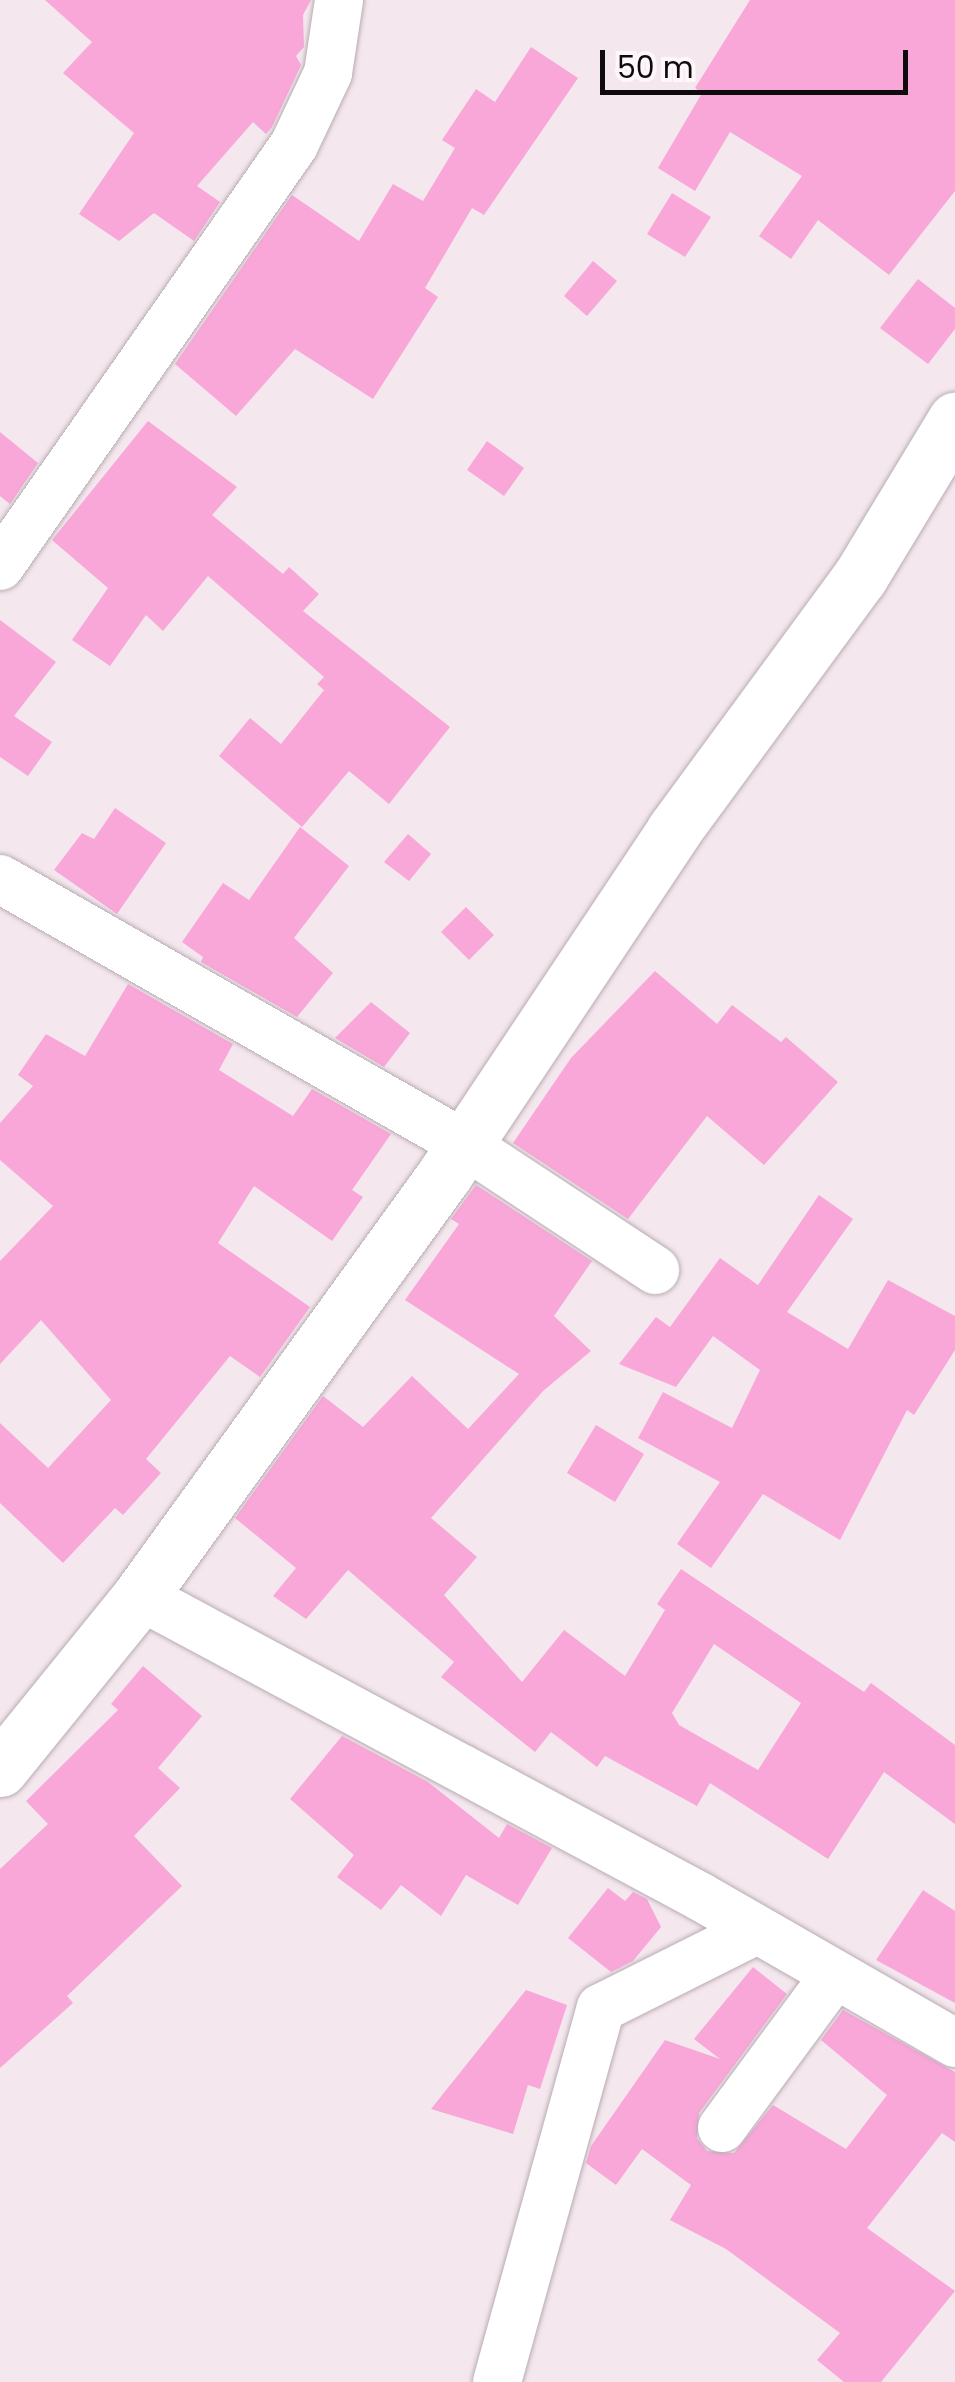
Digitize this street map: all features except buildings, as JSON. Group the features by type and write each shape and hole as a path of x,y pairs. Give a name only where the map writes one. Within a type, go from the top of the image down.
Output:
{"street":[{"path":"0,566 294,145 328,73 339,0"},
{"path":"860,577 955,420"},
{"path":"0,1769 140,1596 464,1144 674,830 860,577 955,468"},
{"path":"0,879 464,1144 655,1270"},
{"path":"140,1596 757,1930 955,2043"},
{"path":"497,2382 586,2042 601,2008 757,1930"},
{"path":"722,2128 836,1975"}]}
